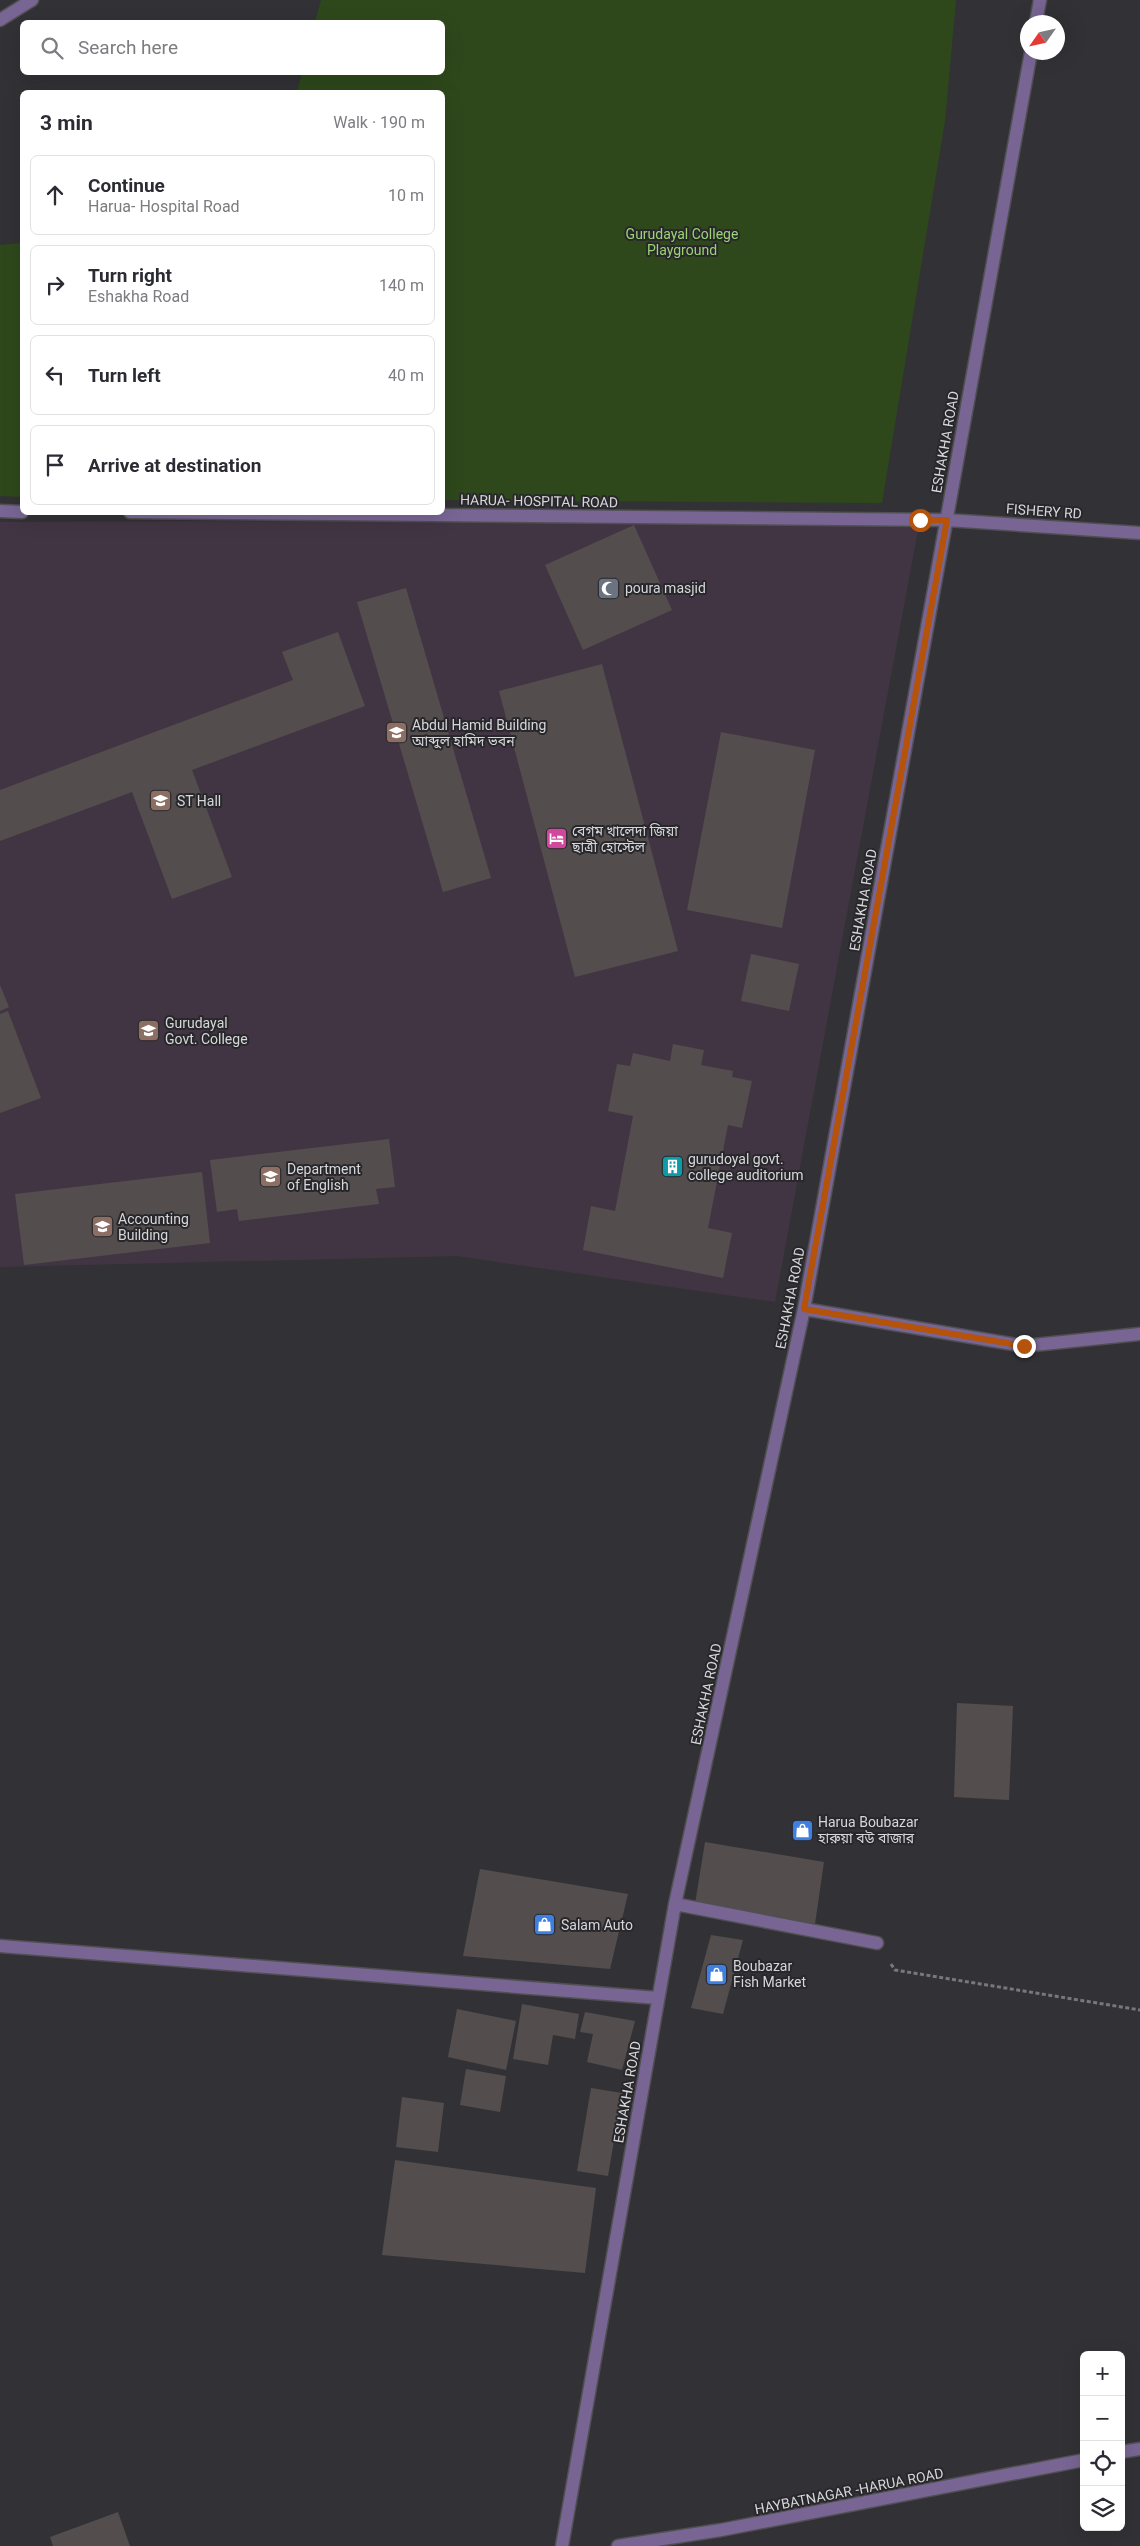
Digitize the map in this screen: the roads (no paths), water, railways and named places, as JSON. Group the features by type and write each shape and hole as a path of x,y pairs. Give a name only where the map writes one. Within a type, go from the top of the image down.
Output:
{"street":[{"path":"0,20 32,0"},
{"path":"1037,15 1040,0"},
{"name":"ESHAKHA ROAD","path":"562,2546 675,1904 804,1309 1030,60"},
{"path":"0,511 20,512"},
{"name":"HARUA- HOSPITAL ROAD","path":"436,515 947,520"},
{"name":"FISHERY RD","path":"947,520 1140,533"},
{"path":"804,1309 1024,1346 1140,1334"},
{"path":"675,1904 877,1943"},
{"path":"0,1946 658,1998"},
{"path":"1125,2451 1140,2449"},
{"name":"HAYBATNAGAR -HARUA ROAD","path":"618,2546 721,2530 1080,2461"}],"place":[{"name":"poura masjid","path":"609,588"},
{"name":"Abdul Hamid Building আব্দুল হামিদ ভবন","path":"396,733"},
{"name":"ST Hall","path":"161,801"},
{"name":"বেগম খালেদা জিয়া ছাত্রী হোস্টেল","path":"556,839"},
{"name":"Gurudayal Govt. College","path":"149,1031"},
{"name":"gurudoyal govt. college auditorium","path":"672,1167"},
{"name":"Department of English","path":"271,1177"},
{"name":"Accounting Building","path":"102,1227"},
{"name":"Harua Boubazar হারুয়া বউ বাজার","path":"802,1830"},
{"name":"Salam Auto","path":"545,1925"},
{"name":"Boubazar Fish Market","path":"717,1974"}],"park label":[{"name":"Gurudayal College Playground","path":"682,242"}]}
